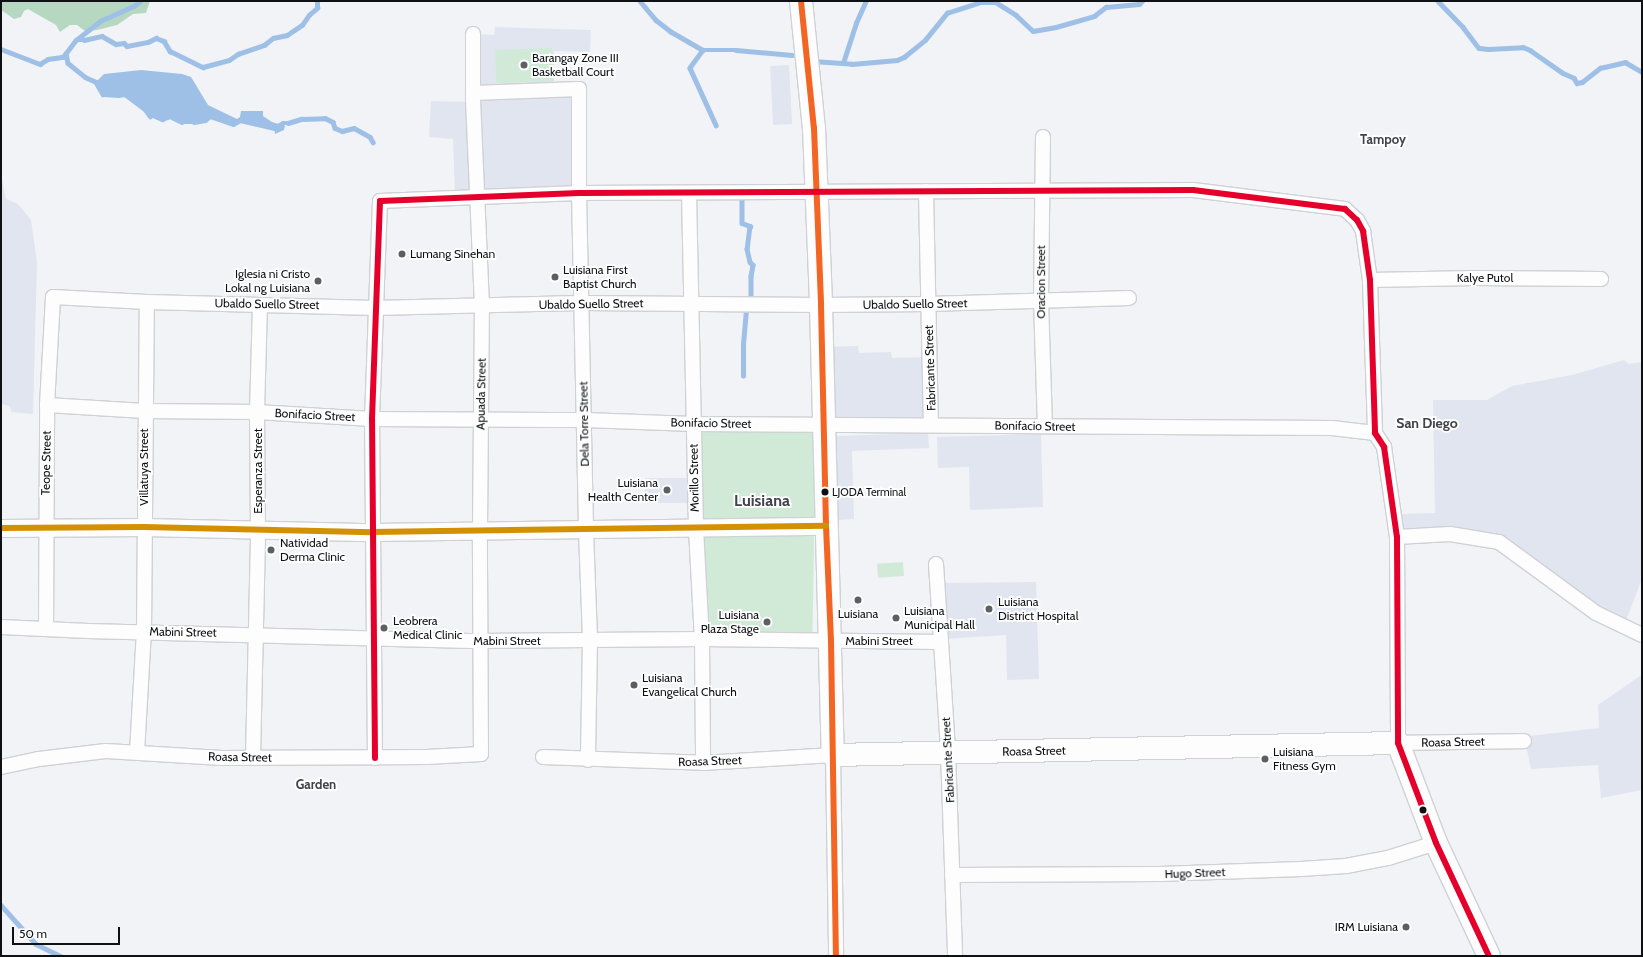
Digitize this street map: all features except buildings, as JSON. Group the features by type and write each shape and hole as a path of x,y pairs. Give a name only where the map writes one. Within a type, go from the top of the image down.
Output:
{"main road":[{"path":"801,1 814,128 821,305 833,755"},
{"path":"1398,743 1436,843 1489,956"},
{"name":"Roasa Street","path":"833,755 1398,743"}],"street":[{"name":"Apuada Street","path":"473,34 473,93 482,306 480,754"},
{"name":"Dela Torre Street","path":"473,93 579,89 579,193 585,420 586,530 590,641 588,760"},
{"name":"Oracion Street","path":"1043,137 1040,300 1044,426"},
{"path":"375,758 372,419 380,201 579,193 1193,190 1345,209 1357,220 1363,231 1370,280 1375,433 1384,447 1397,537 1398,743"},
{"name":"Fabricante Street","path":"926,191 932,424"},
{"name":"Morillo Street","path":"689,193 696,529 702,640 703,764"},
{"name":"Kalye Putol","path":"1370,280 1475,278 1601,279"},
{"name":"Ubaldo Suello Street","path":"53,297 147,302 375,308 582,303 821,305 928,304 1129,298"},
{"name":"Teope Street","path":"46,628 45,527 47,405 53,297"},
{"name":"Villatuya Street","path":"137,752 144,632 147,302"},
{"name":"Esperanza Street","path":"253,758 254,634 258,529 257,412 260,305"},
{"name":"Bonifacio Street","path":"47,405 145,411 257,412 372,419 585,420 693,424 932,424 1332,428 1375,433"},
{"path":"1,528 144,527 372,532 696,529 826,526"},
{"path":"1397,537 1450,534 1499,542 1596,613 1642,635"},
{"name":"Fabricante Street","path":"936,564 948,752 955,956"},
{"name":"Mabini Street","path":"1,627 88,631 254,634 373,639 480,641 702,640 940,642"},
{"name":"Roasa Street","path":"1398,743 1524,741"},
{"name":"Roasa Street","path":"1,767 81,753 106,751 222,758 375,758 434,757 480,754"},
{"path":"833,755 836,956"},
{"name":"Roasa Street","path":"543,757 703,764 833,755"},
{"name":"Hugo Street","path":"952,875 1160,874 1302,869 1346,866 1381,859 1436,843"}],"shaded area":[{"path":"495,27 591,30 590,52 554,51 554,91 575,90 576,191 455,194 453,139 429,137 431,101 472,102 474,34 494,35"},
{"path":"789,65 792,124 773,125 770,66"},
{"path":"1,175 6,199 18,204 31,220 37,262 33,414 11,412 10,406 1,404"},
{"path":"858,346 859,353 891,352 892,358 926,357 928,418 828,421 826,347"},
{"path":"1624,360 1629,364 1642,362 1642,579 1625,623 1588,605 1502,539 1400,535 1401,514 1435,513 1433,400 1487,400 1512,386 1572,375"},
{"path":"928,433 929,448 852,451 854,519 839,520 836,436"},
{"path":"1041,434 1043,507 970,510 969,467 938,468 937,437"},
{"name":"Luisiana Health Center","path":"645,478 690,478 690,503 645,503"},
{"name":"Luisiana District Hospital","path":"1036,582 1039,679 1007,680 1006,635 944,639 941,583"},
{"path":"1642,676 1642,790 1601,798 1598,765 1531,769 1527,750 1528,736 1599,728 1598,705"}],"green space":[{"path":"1,1 150,1 146,13 133,14 117,25 97,30 85,31 77,25 70,25 60,32 56,25 28,9 24,11 21,17 14,19 1,10"},
{"name":"Barangay Zone III Basketball Court","path":"552,48 553,81 496,83 495,50"},
{"path":"698,429 816,431 812,634 694,632"},
{"path":"903,562 904,576 878,578 877,564"}],"water":[{"path":"141,70 182,74 191,77 208,105 237,119 240,117 241,111 263,111 263,116 272,122 285,126 284,130 275,134 274,127 240,120 233,124 210,116 205,120 182,122 170,116 162,119 155,116 150,116 145,109 125,94 103,94 96,82 104,74"}],"waterway":[{"path":"1,49 40,64 48,59 63,57 76,40 100,21 134,6 140,1"},
{"path":"76,40 84,40 102,36 116,44 124,43 127,46 148,42 156,38 164,41 170,51 203,67 229,60 238,54 264,45 273,38 287,35 302,25 309,15 317,8 317,1"},
{"path":"640,1 656,20 670,31 703,50 736,50 792,55"},
{"path":"843,63 856,23 866,1"},
{"path":"813,61 852,64 897,60 904,57 925,40 947,13 978,3 997,3 1016,15 1033,31 1056,27 1094,16 1106,7 1139,4 1142,1"},
{"path":"1438,1 1463,27 1479,48 1488,49 1523,47 1530,50 1563,73 1574,78 1577,83 1582,82 1600,68 1625,62 1642,72"},
{"path":"703,50 690,68 716,125"},
{"path":"66,53 68,63 85,77 96,82 103,94 125,94 145,109 150,116 155,116 162,119 170,116 182,122 205,120 210,116 233,124 240,120 274,128 283,123 301,119 325,118 333,122 335,128 342,131 354,128 370,137 373,142"},
{"path":"742,200 742,223 750,226 747,249 750,262 753,265 751,276 751,295"},
{"path":"743,376 743,344 746,312"},
{"path":"1,905 36,944 61,956"}],"transit line":[{"path":"801,1 814,128 821,305 826,526 831,641 836,956"},
{"path":"375,758 372,419 380,201 579,193 1193,190 1345,209 1357,220 1363,231 1370,280 1375,433 1384,447 1397,537 1398,743 1436,843 1489,956"},
{"path":"1,528 144,527 372,532 826,526"}],"place":[{"name":"Barangay Zone III Basketball Court","path":"524,65"},
{"name":"Lumang Sinehan","path":"402,254"},
{"name":"Luisiana First Baptist Church","path":"555,277"},
{"name":"Iglesia ni Cristo Lokal ng Luisiana","path":"318,281"},
{"name":"Luisiana Health Center","path":"667,490"},
{"name":"LJODA Terminal","path":"825,492"},
{"name":"Natividad Derma Clinic","path":"271,550"},
{"name":"Luisiana","path":"858,600"},
{"name":"Luisiana District Hospital","path":"989,609"},
{"name":"Luisiana Municipal Hall","path":"896,618"},
{"name":"Luisiana Plaza Stage","path":"767,622"},
{"name":"Leobrera Medical Clinic","path":"384,628"},
{"name":"Luisiana Evangelical Church","path":"634,685"},
{"name":"Luisiana Fitness Gym","path":"1265,759"},
{"name":"IRM Luisiana","path":"1406,927"}],"district":[{"name":"Tampoy","path":"1383,139"},
{"name":"San Diego","path":"1427,423"},
{"name":"Luisiana","path":"762,501"},
{"name":"Garden","path":"316,784"}]}
